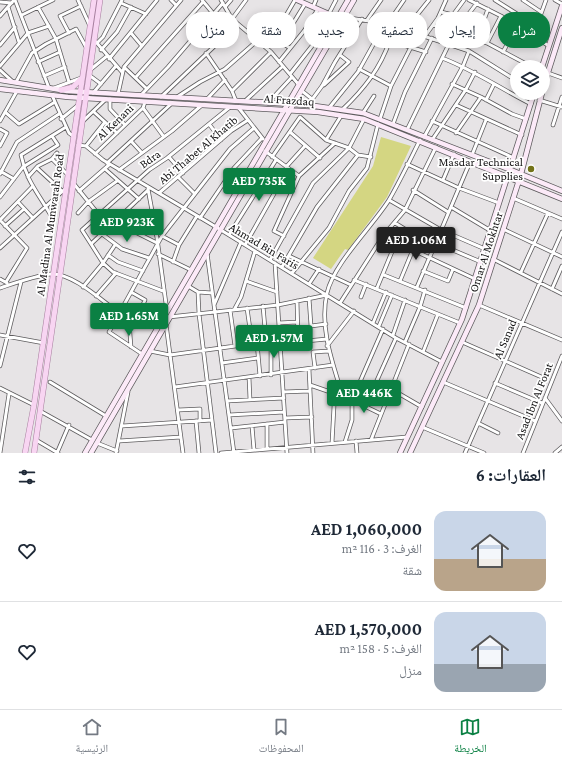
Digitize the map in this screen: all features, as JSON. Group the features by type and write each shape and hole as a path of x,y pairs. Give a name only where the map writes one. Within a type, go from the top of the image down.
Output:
{"main road":[{"name":"Al Madina Al Munwarah Road","path":"34,453 57,275 65,203 64,190 94,0"},
{"name":"Al Madina Al Munwarah Road","path":"25,453 57,275 82,122 89,94 89,73 95,43 100,0"},
{"path":"296,0 324,12"},
{"path":"341,12 348,0"},
{"path":"347,12 354,0"},
{"path":"550,43 562,5"},
{"path":"550,67 562,28"},
{"path":"91,453 106,416 191,270 265,151 287,110 288,104 321,48"},
{"path":"85,453 89,446 95,441 129,386 188,286 264,140 287,110 294,104 326,48"},
{"path":"544,60 548,48"},
{"path":"61,90 73,88 82,77"},
{"name":"Al Frazdaq","path":"0,80 80,92 108,99 363,114 422,139 432,140 518,181 562,198"},
{"name":"Al Frazdaq","path":"0,89 79,98 89,94 118,94 294,104 328,108 364,119 393,124 407,130 436,147 454,154 511,170 562,191"},
{"name":"Omar Al Mokhtar","path":"400,453 466,308 532,100"},
{"name":"Omar Al Mokhtar","path":"410,453 479,305 521,174 540,100"}],"street":[{"path":"22,15 47,1 53,0"},
{"path":"78,0 90,26"},
{"path":"100,84 89,73 108,58 157,0"},
{"path":"171,0 176,5"},
{"path":"118,94 124,67 181,0"},
{"path":"225,7 230,0"},
{"path":"237,12 246,0"},
{"path":"289,12 296,0"},
{"path":"296,38 315,8 316,0"},
{"path":"330,12 336,0"},
{"path":"374,12 382,0"},
{"path":"396,12 404,0"},
{"path":"419,12 429,0"},
{"path":"441,12 446,0"},
{"path":"455,12 464,0"},
{"path":"469,0 498,15"},
{"path":"495,0 514,12"},
{"path":"523,0 541,12 546,0"},
{"path":"555,0 562,5"},
{"path":"0,2 14,1"},
{"path":"0,15 14,1"},
{"path":"14,1 22,15 34,52 44,76 51,88 82,77"},
{"path":"122,72 95,43 103,37 121,1 146,14"},
{"path":"136,77 203,1 210,12"},
{"path":"214,12 222,1 228,12"},
{"path":"470,12 477,3"},
{"path":"296,19 306,4"},
{"path":"69,33 60,16 81,6"},
{"path":"8,7 19,42"},
{"path":"38,7 56,39 69,82"},
{"path":"101,50 118,32 131,7"},
{"path":"359,19 367,20"},
{"path":"308,105 322,86 362,19"},
{"path":"490,37 498,20"},
{"path":"427,33 435,22"},
{"path":"239,24 247,31"},
{"path":"0,64 28,33 49,26"},
{"path":"0,45 15,27"},
{"path":"0,70 15,82 27,60 34,52 76,29 86,48"},
{"path":"130,33 142,46"},
{"path":"427,37 435,39"},
{"path":"393,124 405,92 432,38"},
{"path":"490,45 518,60"},
{"path":"141,95 146,88 168,68 186,46"},
{"path":"161,97 212,48"},
{"path":"178,98 242,56 250,48"},
{"path":"267,48 299,85"},
{"path":"279,62 290,48"},
{"path":"268,103 291,76 311,48"},
{"path":"328,108 360,69 372,48"},
{"path":"326,140 342,113 373,76 380,65 387,48"},
{"path":"292,273 329,228 349,191 367,168 379,122 391,86 410,48"},
{"path":"414,48 426,52"},
{"path":"407,130 447,48"},
{"path":"460,48 469,51 510,77"},
{"path":"503,52 505,48"},
{"path":"343,397 327,346 327,295 335,276 389,200 463,66 469,51"},
{"path":"38,62 60,52"},
{"path":"232,91 271,52"},
{"path":"206,53 232,91 236,101"},
{"path":"322,86 349,62 340,55"},
{"path":"442,58 475,72 531,104"},
{"path":"89,94 116,66"},
{"path":"245,101 283,66"},
{"path":"44,76 64,67"},
{"path":"124,67 146,88"},
{"path":"360,69 391,86"},
{"path":"432,140 443,126 475,72"},
{"path":"550,74 562,78"},
{"path":"207,99 225,80"},
{"path":"452,84 481,97 512,114 526,119"},
{"path":"486,100 494,84"},
{"path":"0,121 16,91"},
{"path":"302,91 312,99"},
{"path":"52,95 59,114 73,136"},
{"path":"363,114 374,96"},
{"path":"456,133 481,97"},
{"path":"552,126 560,107 562,97"},
{"path":"82,122 108,99"},
{"path":"108,99 110,109 125,125"},
{"path":"540,100 560,107"},
{"path":"5,112 19,124 55,102"},
{"name":"Al Kenani","path":"95,154 143,108 146,102"},
{"path":"79,191 105,169 108,163 172,103"},
{"path":"119,170 164,137 202,105"},
{"path":"456,105 486,120 522,135"},
{"path":"62,119 77,106"},
{"name":"Bdra","path":"91,244 82,230 137,180 169,157 230,106"},
{"path":"173,262 179,245 234,168 264,140 238,107"},
{"path":"143,108 164,137"},
{"path":"94,112 117,133"},
{"path":"14,179 0,172 17,142 59,114"},
{"path":"272,157 300,117 326,140 349,148 358,155 371,157"},
{"path":"270,260 313,183 349,148 364,119"},
{"name":"Abi Thabet Al Khatib","path":"159,193 221,140 248,120"},
{"path":"417,287 486,120"},
{"path":"432,121 477,143 514,158"},
{"path":"78,145 86,146 105,122"},
{"path":"208,124 221,140"},
{"path":"50,214 32,188 23,167 21,155 66,127"},
{"path":"142,354 109,332 157,243 183,207 230,149 254,128"},
{"path":"0,129 7,133 0,146"},
{"path":"290,132 320,158"},
{"path":"0,197 23,167 58,145 52,136"},
{"path":"131,141 142,153"},
{"path":"284,236 274,231 299,176 335,143"},
{"name":"Ahmad Bin Faris","path":"86,146 108,163 148,188 218,228 379,326 396,338 442,362"},
{"path":"245,245 287,168 305,146"},
{"path":"340,303 383,236 405,210 436,147"},
{"path":"265,151 299,176"},
{"path":"28,177 38,166 52,159 57,153"},
{"path":"443,180 454,154"},
{"path":"282,268 318,207 358,155"},
{"path":"169,157 183,173"},
{"path":"52,159 67,174"},
{"path":"229,235 276,160"},
{"path":"408,164 458,188 500,203"},
{"path":"0,248 32,217 64,190 37,168"},
{"path":"105,169 139,199"},
{"path":"178,177 194,193"},
{"path":"78,213 88,202 117,181"},
{"path":"72,182 98,215"},
{"path":"6,282 27,248 0,220 32,188"},
{"path":"148,188 139,199 91,244 103,263 116,273 163,291"},
{"path":"148,188 167,311"},
{"path":"414,190 448,212"},
{"path":"513,198 562,219"},
{"path":"389,200 441,230 485,249"},
{"path":"18,202 32,217"},
{"path":"451,207 491,231"},
{"path":"5,226 24,209"},
{"path":"521,272 548,213"},
{"path":"115,222 157,243"},
{"path":"394,223 408,231 480,262"},
{"path":"503,229 562,257"},
{"path":"400,244 408,231"},
{"name":"Al Sanad","path":"465,453 562,232"},
{"path":"102,234 122,249 149,258"},
{"path":"400,281 419,235"},
{"path":"162,236 179,245"},
{"path":"383,236 475,279"},
{"path":"214,306 241,242"},
{"path":"377,288 384,275 396,242"},
{"path":"83,287 103,263 115,244"},
{"path":"235,346 232,310 241,297 255,251"},
{"path":"207,252 234,452"},
{"path":"158,254 191,270"},
{"path":"108,255 118,262 143,271"},
{"path":"289,256 351,284"},
{"path":"494,259 562,294"},
{"path":"275,263 287,453"},
{"path":"552,289 562,266"},
{"path":"309,284 319,269"},
{"path":"423,271 448,281 453,269"},
{"path":"96,296 116,273"},
{"path":"0,288 57,275 69,278 119,313"},
{"path":"384,275 425,290 466,308"},
{"path":"0,279 10,285"},
{"path":"246,280 277,292"},
{"path":"354,280 392,294 460,323"},
{"path":"0,366 21,282"},
{"path":"361,297 366,284"},
{"path":"188,286 198,292 212,293"},
{"path":"405,342 420,307 425,290"},
{"path":"131,292 145,300 136,321"},
{"path":"198,292 198,314 216,453"},
{"path":"373,323 386,292"},
{"path":"379,326 392,294"},
{"path":"169,317 278,305 327,295"},
{"path":"309,298 311,326 326,324"},
{"path":"393,335 405,300"},
{"path":"296,301 298,338"},
{"path":"479,305 562,340"},
{"path":"263,306 266,340 280,338"},
{"path":"247,308 252,343"},
{"path":"327,346 354,311"},
{"path":"424,352 438,314"},
{"path":"113,324 163,318"},
{"path":"129,322 131,347"},
{"path":"279,323 297,322"},
{"path":"166,323 184,453"},
{"path":"345,442 352,420 352,400 383,329"},
{"path":"0,335 44,343"},
{"path":"365,407 396,338"},
{"path":"306,342 327,339"},
{"path":"462,342 546,379"},
{"path":"150,351 170,356 257,343 260,376"},
{"path":"371,440 409,344"},
{"path":"271,345 271,374"},
{"path":"315,368 313,352 329,351"},
{"name":"Asad Ibn Al Forat","path":"523,453 562,356"},
{"path":"222,363 258,358"},
{"path":"175,387 249,378 333,365"},
{"path":"309,369 313,453"},
{"path":"249,378 250,400"},
{"path":"50,382 106,416"},
{"path":"443,382 535,421"},
{"path":"332,443 335,402 339,383"},
{"path":"496,383 542,403"},
{"path":"310,385 336,394"},
{"path":"40,411 69,425 116,452 129,386"},
{"path":"0,388 34,405"},
{"path":"391,390 422,407"},
{"path":"283,392 310,391"},
{"path":"1,452 10,394"},
{"path":"343,397 381,414"},
{"path":"335,402 343,397"},
{"path":"227,401 284,398"},
{"path":"545,398 562,421"},
{"path":"178,410 200,409 198,421 199,453"},
{"path":"229,415 284,412"},
{"path":"285,418 312,417"},
{"path":"122,426 212,420"},
{"path":"230,428 285,422"},
{"path":"478,423 498,433"},
{"path":"265,450 267,424"},
{"path":"36,440 58,453 69,425"},
{"path":"252,426 254,450"},
{"path":"422,427 484,453"},
{"path":"221,453 407,437"},
{"path":"119,441 181,438"},
{"path":"356,441 357,453"},
{"path":"555,453 562,447"}],"green space":[{"path":"381,137 411,146 387,197 348,250 345,249 331,269 313,258 373,166"}],"place":[{"name":"Masdar Technical Supplies","path":"531,169"}]}
